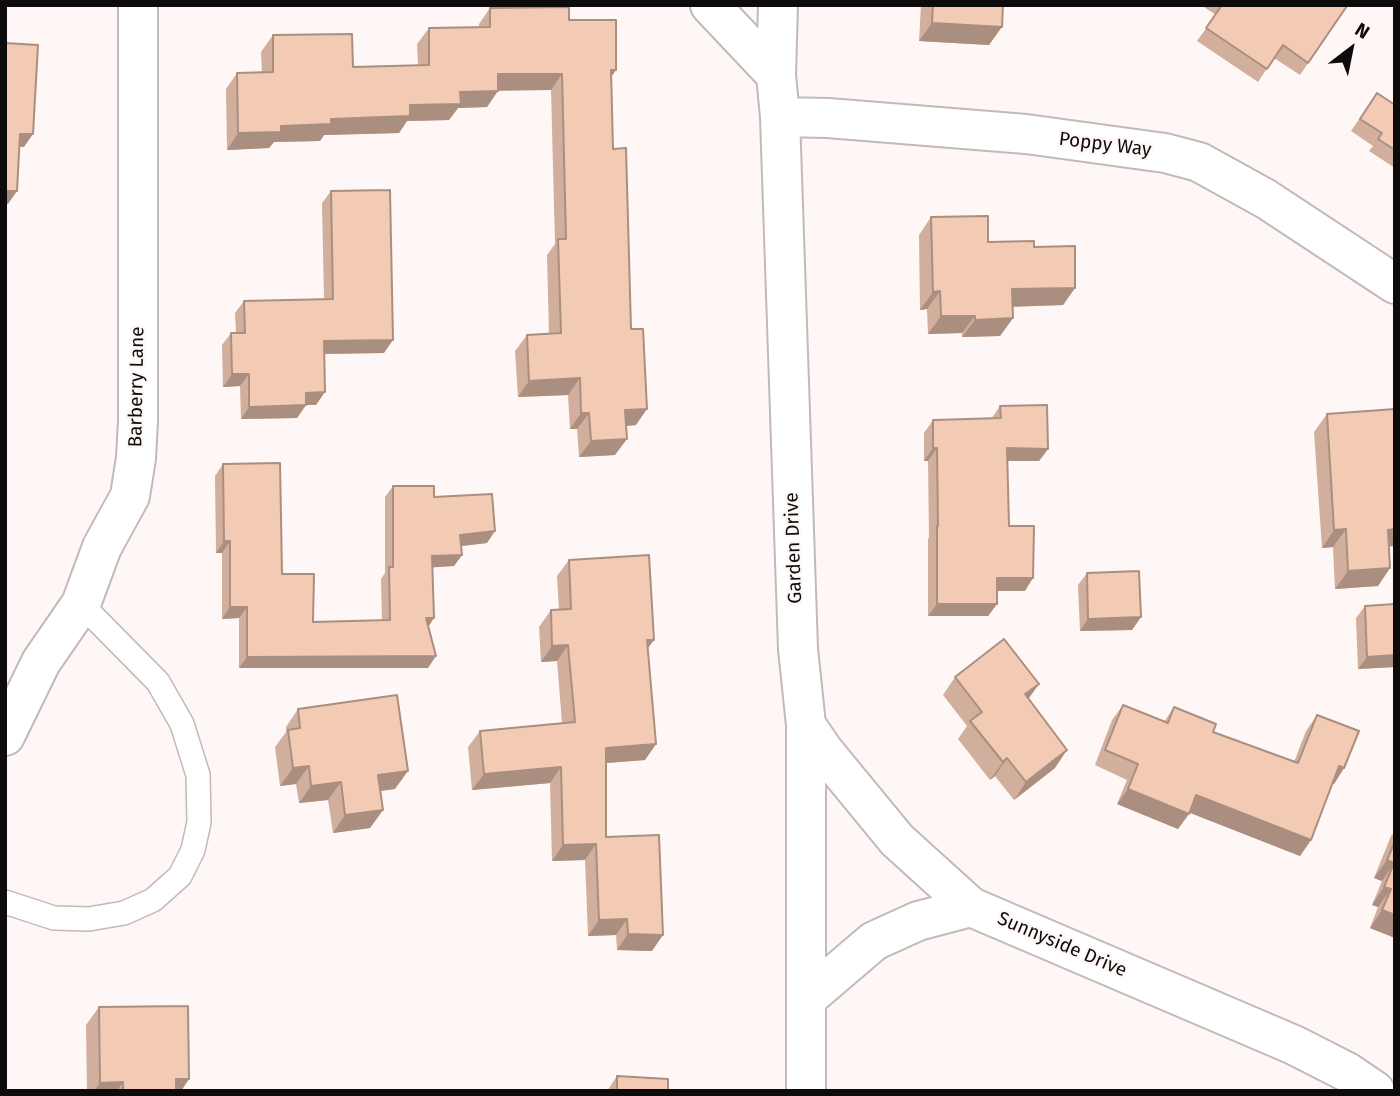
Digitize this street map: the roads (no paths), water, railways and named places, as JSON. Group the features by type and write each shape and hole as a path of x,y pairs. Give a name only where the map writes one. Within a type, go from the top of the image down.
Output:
{"street":[{"name":"Barberry Lane","path":"5,736 41,662 81,604 102,547 130,495 138,421 138,5"},
{"path":"710,5 776,75"},
{"name":"Garden Drive","path":"778,5 776,75 780,117 797,649 806,725 806,1091"},
{"name":"Poppy Way","path":"780,117 828,118 1013,133 1165,153 1199,162 1266,199 1395,284"},
{"name":"Sunnyside Drive","path":"806,725 823,750 897,839 971,907 1294,1045 1347,1072 1375,1091"},
{"path":"806,999 874,942 918,921 971,907"}],"lane":[{"path":"5,902 54,918 89,919 124,913 153,900 180,876 193,850 200,822 198,775 181,724 158,682 81,604"}]}
